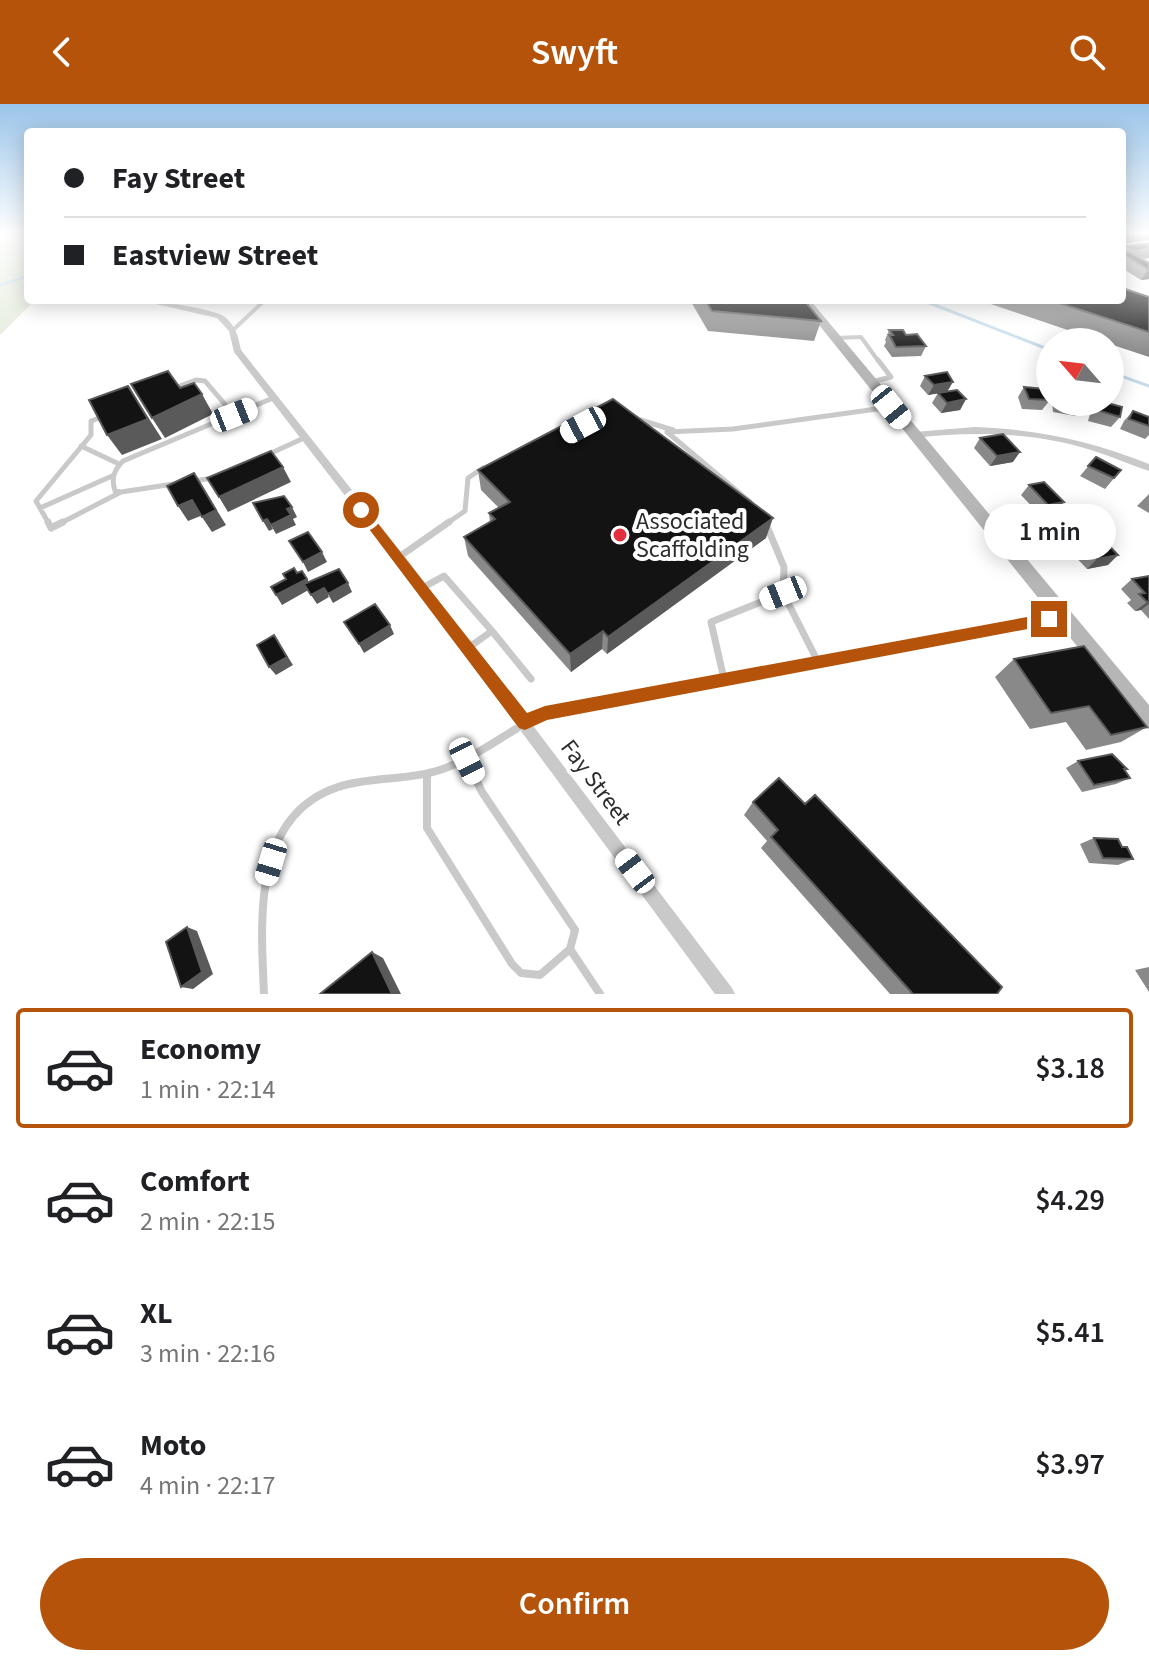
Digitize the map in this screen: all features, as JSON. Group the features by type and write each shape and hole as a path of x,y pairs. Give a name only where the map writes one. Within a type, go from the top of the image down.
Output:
{"main road":[{"path":"807,304 1149,720"}],"street":[{"path":"162,304 220,316 233,330"},
{"name":"Fay Street","path":"233,330 237,350 525,722 726,994"},
{"path":"914,435 964,428 1030,433 1091,446 1149,468"}],"lane":[{"path":"233,330 261,304"},
{"path":"170,390 196,380 205,381 234,415"},
{"path":"121,492 113,488 112,476 119,464 273,398"},
{"path":"621,414 673,430 733,429 891,407"},
{"path":"105,416 91,421 91,435 36,501 51,528 121,492 225,474"},
{"path":"673,430 668,434 707,462 759,512 775,539 784,567 783,593 817,660"},
{"path":"263,457 304,438"},
{"path":"81,446 119,464"},
{"path":"399,557 465,511 468,478 496,463"},
{"path":"40,508 112,476"},
{"path":"422,588 444,576 531,679"},
{"path":"724,679 711,622 783,593"},
{"path":"264,994 262,890 280,834 296,807 338,786 427,774 467,761 525,722 545,713 1064,616"},
{"path":"467,648 492,631"},
{"path":"427,774 427,828 512,964 521,973 540,975 570,949 575,930 572,920 482,792 467,761"},
{"path":"570,949 600,994"}],"green space":[{"path":"0,275 24,275 24,304 31,304 0,335"}],"building":[{"path":"1126,289 1149,297 1149,332 1062,304 1126,304"},
{"path":"708,304 807,304 821,321 712,311"},
{"path":"889,330 903,330 906,335 917,334 926,346 896,347"},
{"path":"168,371 180,388 194,383 202,394 152,418 131,384"},
{"path":"947,372 953,382 934,385 925,376"},
{"path":"128,386 148,419 107,435 89,400"},
{"path":"1024,387 1036,388 1036,399 1029,399"},
{"path":"957,390 966,399 947,403 938,393"},
{"path":"613,399 773,518 608,637 603,631 570,654 464,537 495,519 489,513 510,502 478,470"},
{"path":"1133,411 1149,417 1149,426 1129,419"},
{"path":"1003,434 1020,452 997,456 980,438"},
{"path":"271,451 283,467 219,497 207,478"},
{"path":"1096,457 1121,470 1114,478 1088,466"},
{"path":"194,473 216,510 202,517 192,500 178,506 167,486"},
{"path":"1044,482 1064,502 1048,505 1029,485"},
{"path":"284,496 292,507 287,509 291,515 271,525 267,519 263,521 253,503"},
{"path":"1070,510 1090,531 1074,534 1054,513"},
{"path":"308,532 322,552 303,562 289,541"},
{"path":"1102,538 1118,555 1097,559 1081,542"},
{"path":"294,568 297,573 302,571 307,579 276,595 271,587 286,579 283,574"},
{"path":"339,569 348,583 328,594 324,588 311,595 304,584"},
{"path":"1149,576 1147,602 1139,594 1145,593 1132,579"},
{"path":"375,604 390,625 359,644 344,622"},
{"path":"274,635 287,657 269,667 257,645"},
{"path":"1084,646 1147,727 1111,735 1089,706 1051,713 1014,659"},
{"path":"1112,754 1127,769 1124,769 1130,778 1094,785 1078,761"},
{"path":"779,778 805,804 815,795 1002,987 997,994 913,994 771,837 778,830 753,802"},
{"path":"1094,838 1118,839 1133,859 1103,858"},
{"path":"187,927 202,972 181,987 166,942"},
{"path":"372,952 392,994 320,994"}],"waterway":[{"path":"0,285 24,277"},
{"path":"932,304 1036,345"},
{"path":"1124,377 1149,386"}],"place":[{"name":"Associated Scaffolding","path":"620,535"}],"route":[{"path":"361,510 525,722 545,713 1049,619"}]}
